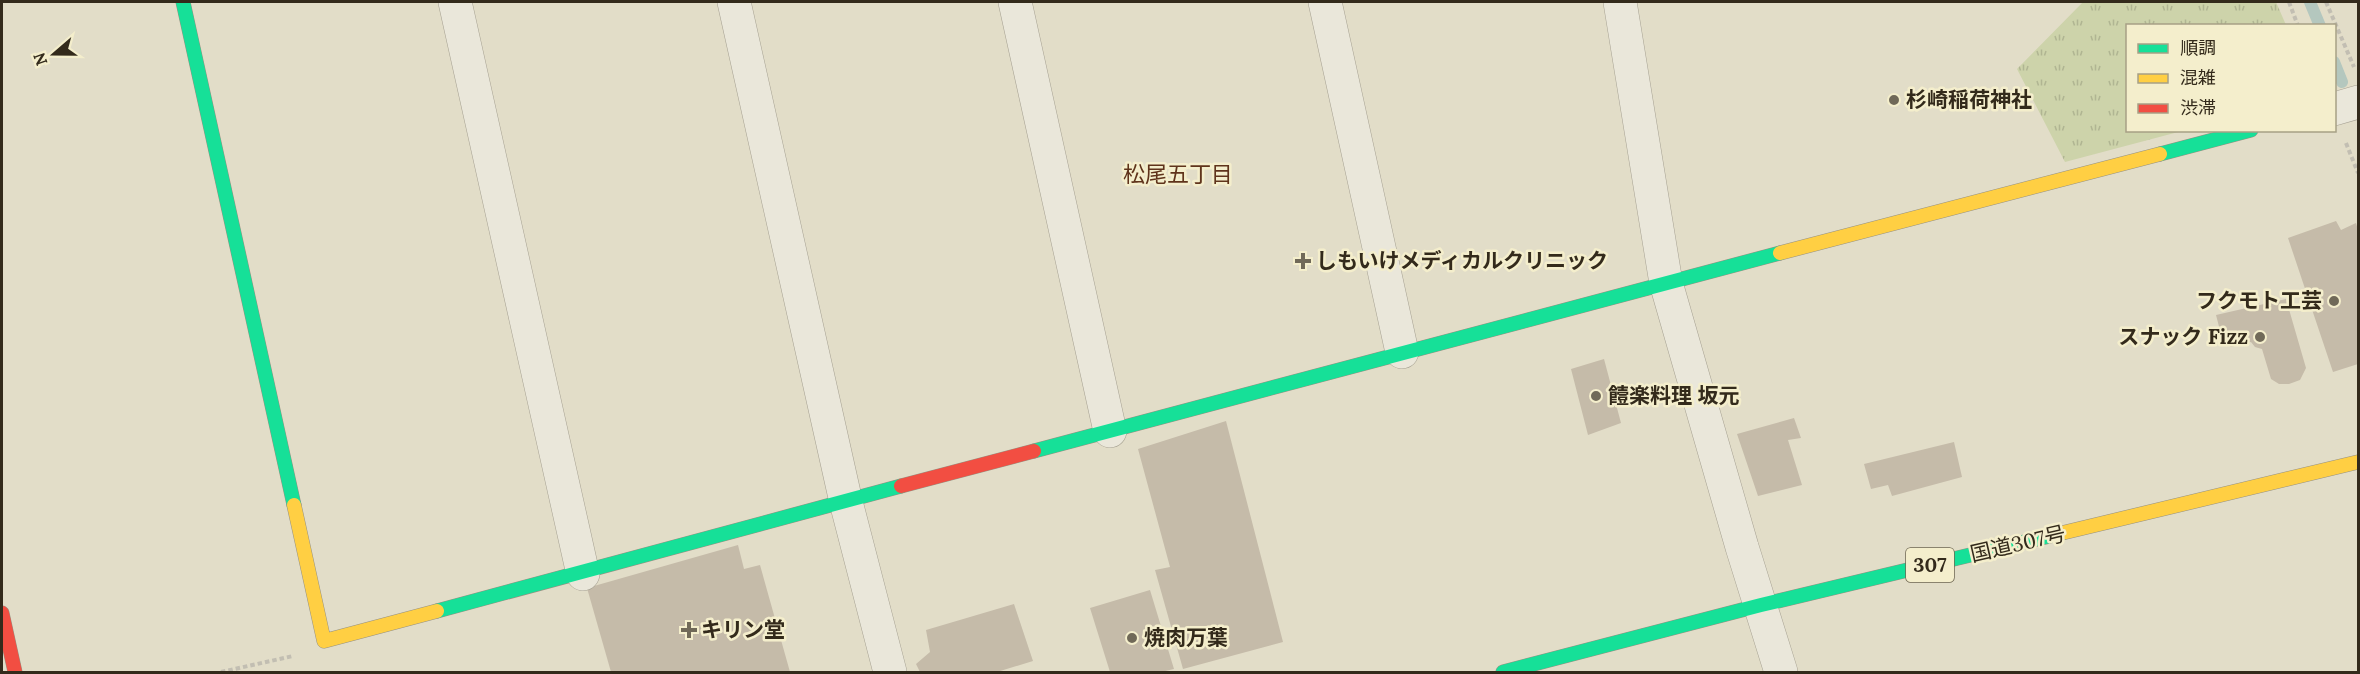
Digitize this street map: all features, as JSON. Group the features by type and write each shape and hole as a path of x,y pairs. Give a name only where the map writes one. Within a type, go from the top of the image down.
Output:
{"main road":[{"path":"183,2 324,641 583,574 1402,352 2243,132"},
{"name":"国道307号","path":"1503,672 1761,605 2358,462"},
{"path":"2,613 15,672"}],"street":[{"path":"455,2 583,574"},
{"path":"734,2 846,502 890,672"},
{"path":"1015,2 1110,431"},
{"path":"1325,2 1402,352"},
{"path":"1620,2 1666,283 1742,547 1781,672"},
{"path":"2336,108 2358,102"}],"path":[{"path":"2289,2 2297,24"},
{"path":"2326,2 2335,24"},
{"path":"2336,25 2355,70"},
{"path":"221,672 310,652 324,641"}],"green space":[{"path":"2083,2 2276,2 2286,24 2126,24 2126,132 2178,132 2065,162 2017,69"}],"building":[{"name":"フクモト工芸","path":"2336,221 2341,230 2356,223 2358,230 2358,364 2333,372 2288,238"},
{"name":"スナック Fizz","path":"2286,299 2306,368 2300,380 2289,384 2279,384 2271,379 2262,349 2255,347 2251,342 2231,347 2223,342 2216,315"},
{"name":"饐楽料理 坂元","path":"1604,359 1621,423 1588,435 1571,369"},
{"path":"1794,418 1801,438 1788,440 1802,485 1758,496 1737,434"},
{"path":"1226,421 1283,642 1183,669 1155,570 1170,567 1138,449"},
{"path":"1954,442 1962,477 1892,496 1888,485 1871,489 1864,464"},
{"name":"キリン堂","path":"738,545 744,569 760,565 790,672 611,672 587,588"},
{"name":"焼肉万葉","path":"1150,590 1174,669 1161,672 1110,672 1090,608"},
{"path":"1014,604 1033,661 997,672 920,672 916,664 930,652 926,630"}],"waterway":[{"path":"2310,2 2319,24"},
{"path":"2336,67 2342,82"}],"traffic: fast":[{"path":"183,2 294,505"},
{"path":"2160,154 2243,132"},
{"path":"1034,451 1780,253"},
{"path":"437,611 901,486"},
{"path":"1503,672 1761,605 2062,533"}],"traffic: slow":[{"path":"1780,253 2160,154"},
{"path":"2062,533 2358,462"},
{"path":"294,505 324,641 437,611"}],"traffic: jam":[{"path":"901,486 1034,451"},
{"path":"2,613 15,672"}],"place":[{"name":"杉崎稲荷神社","path":"1894,100"},
{"name":"しもいけメディカルクリニック","path":"1303,261"},
{"name":"フクモト工芸","path":"2334,301"},
{"name":"スナック Fizz","path":"2260,337"},
{"name":"饐楽料理 坂元","path":"1596,396"},
{"name":"キリン堂","path":"689,630"},
{"name":"焼肉万葉","path":"1132,638"}],"district":[{"name":"松尾五丁目","path":"1178,174"}]}
